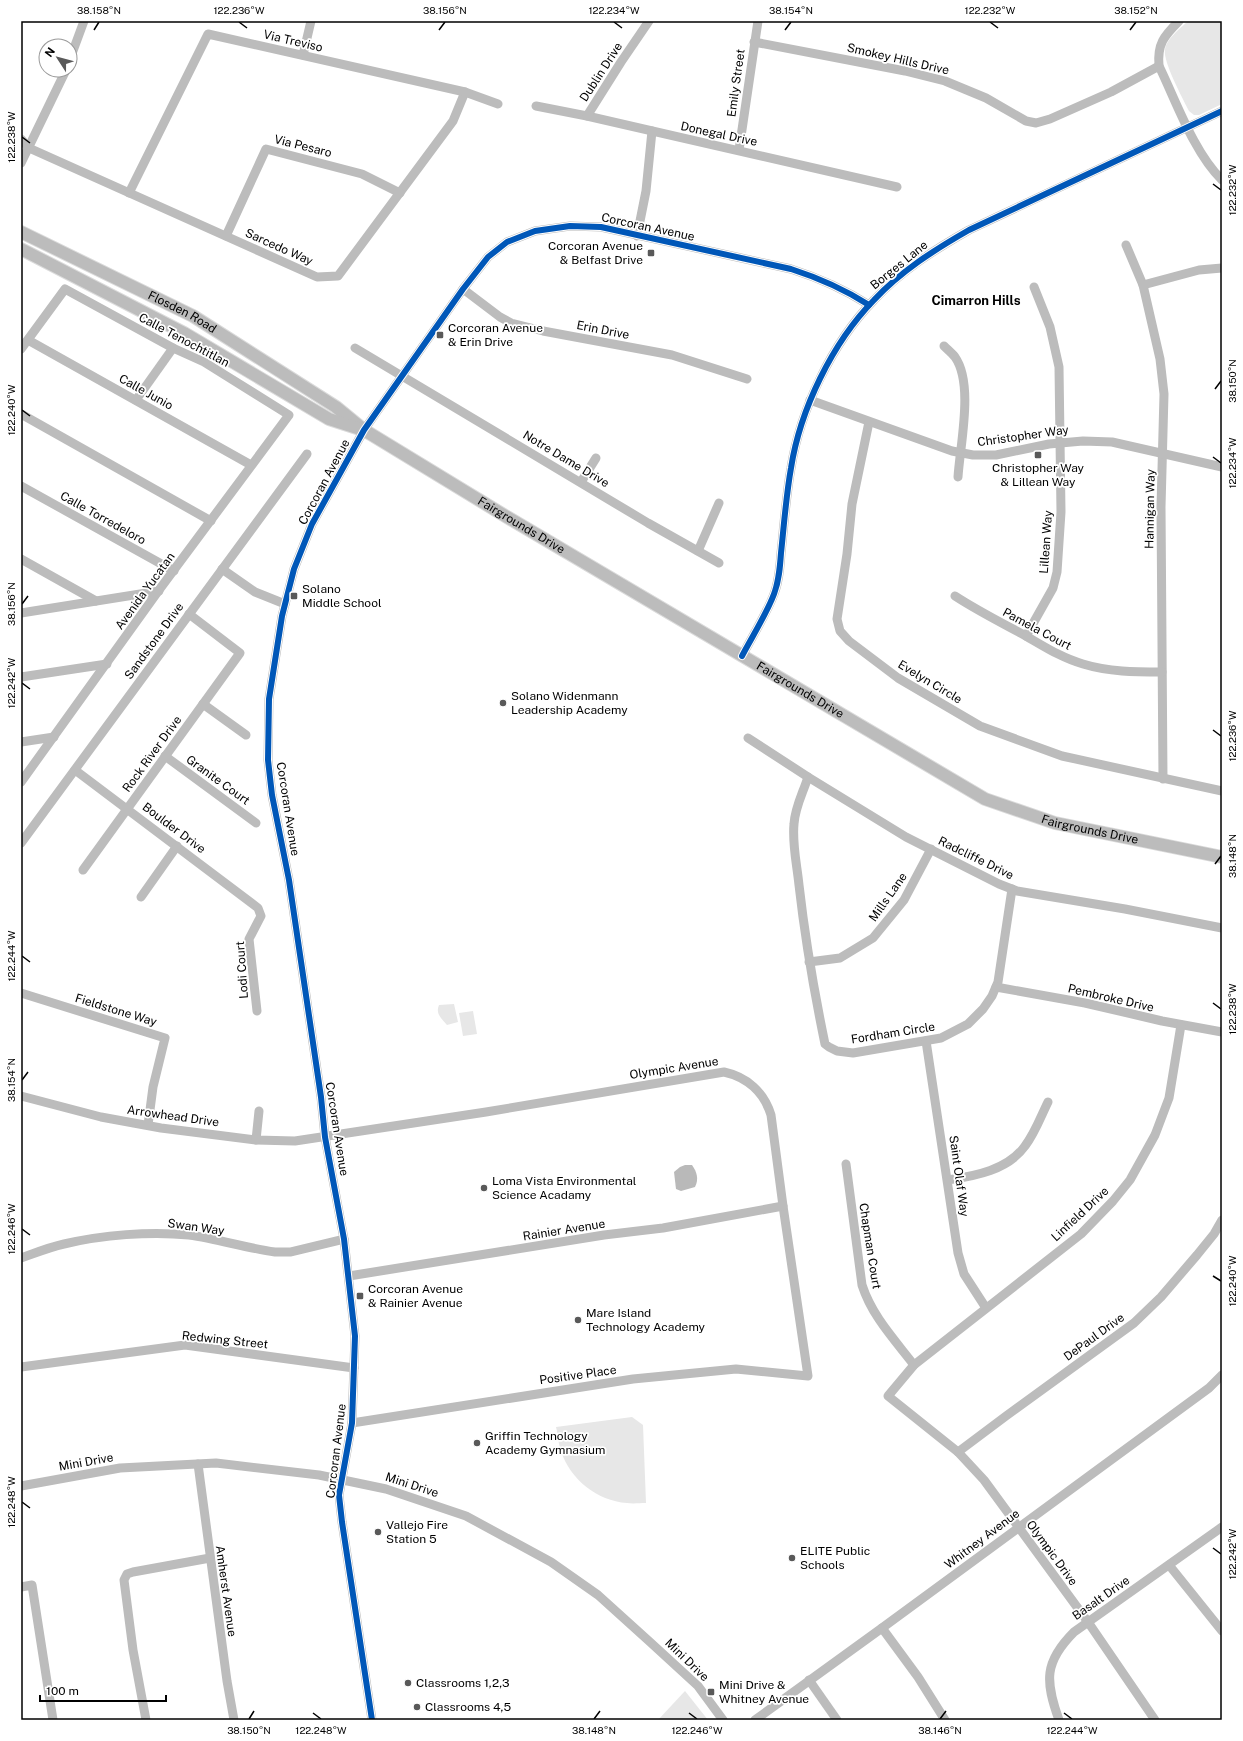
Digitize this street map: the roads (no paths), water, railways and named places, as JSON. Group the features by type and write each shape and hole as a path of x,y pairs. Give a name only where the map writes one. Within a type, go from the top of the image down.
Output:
{"main road":[{"name":"Flosden Road","path":"21,232 193,316 336,407"},
{"name":"Flosden Road","path":"21,248 184,333 329,419"},
{"name":"Fairgrounds Drive","path":"336,407 364,430 507,517 984,799 1055,823 1222,857"},
{"name":"Fairgrounds Drive","path":"329,419 364,430"}],"street":[{"path":"78,38 84,21"},
{"path":"303,55 311,21"},
{"name":"Dublin Drive","path":"587,116 649,21"},
{"name":"Emily Street","path":"739,150 758,21"},
{"path":"1179,21 1163,38 1158,55 1159,66 1188,128 1205,160 1222,180"},
{"name":"Via Treviso","path":"129,193 208,34 465,92 498,104"},
{"name":"Smokey Hills Drive","path":"754,42 863,62 945,81 986,98 1026,121 1036,123 1050,120 1111,92 1159,66"},
{"path":"21,163 25,148 62,78"},
{"name":"Sarcedo Way","path":"21,139 25,148 317,277 338,276 454,121 465,92"},
{"name":"Donegal Drive","path":"536,106 739,150 897,187"},
{"name":"Borges Lane","path":"742,656 774,595 779,576 791,468 798,436 810,400 832,356 869,305 906,270 968,230 1222,111"},
{"path":"637,236 647,184 652,132"},
{"name":"Via Pesaro","path":"226,236 266,149 362,174 400,193"},
{"name":"Corcoran Avenue","path":"372,1720 339,1494 352,1423 354,1336 349,1276 344,1239 325,1137 321,1098 289,880 272,795 268,760 269,699 275,652 294,569 312,524 364,430 463,289 488,257 507,242 535,231 570,226 592,226 791,269 820,279 844,290 869,305"},
{"name":"Hannigan Way","path":"1126,244 1143,285 1160,359 1164,394 1161,507 1163,779"},
{"path":"1143,285 1199,270 1222,268"},
{"name":"Lillean Way","path":"1026,636 1049,598 1053,588 1057,572 1061,512 1059,367 1050,327 1034,287"},
{"name":"Calle Tenochtitlan","path":"28,340 66,289 173,348 204,362 289,415"},
{"name":"Erin Drive","path":"463,289 500,317 511,323 543,331 672,355 747,379"},
{"path":"21,349 28,340"},
{"name":"Calle Junio","path":"28,340 251,465"},
{"path":"944,346 955,357 961,371 965,409 958,477"},
{"path":"136,400 173,348"},
{"name":"Notre Dame Drive","path":"355,348 719,563"},
{"name":"Christopher Way","path":"810,400 960,453 973,455 996,455 1060,443 1083,441 1112,442 1222,466"},
{"path":"21,414 212,521"},
{"name":"Avenida Yucatan","path":"21,782 159,591 212,521 251,465 289,415"},
{"name":"Evelyn Circle","path":"869,422 852,504 847,554 837,619 840,632 848,641 898,678 980,726 1062,756 1222,791"},
{"name":"Sandstone Drive","path":"21,843 307,454"},
{"path":"581,482 596,458"},
{"name":"Calle Torredeloro","path":"21,486 174,571"},
{"path":"698,551 719,503"},
{"path":"21,559 96,601"},
{"path":"222,569 255,592 285,604"},
{"path":"21,613 159,591"},
{"name":"Pamela Court","path":"955,596 980,612 1026,636 1061,657 1084,665 1125,672 1162,672"},
{"name":"Rock River Drive","path":"83,870 240,653 189,614"},
{"path":"21,677 107,664"},
{"path":"203,704 246,735"},
{"path":"21,742 54,737"},
{"name":"Radcliffe Drive","path":"748,738 906,837 999,884 1012,889 1222,928"},
{"name":"Granite Court","path":"165,756 256,823"},
{"name":"Boulder Drive","path":"75,770 239,892"},
{"name":"Fordham Circle","path":"808,777 796,808 794,825 803,924 825,1044 829,1048 837,1052 853,1053 926,1041 941,1038 968,1024 983,1009 992,996 998,982 1012,889"},
{"path":"141,897 177,846"},
{"name":"Mills Lane","path":"809,962 840,958 873,938 904,900 931,849"},
{"name":"Lodi Court","path":"239,892 258,908 262,916 249,939 254,973 257,1011"},
{"name":"Pembroke Drive","path":"996,987 1085,1003 1181,1025 1222,1032"},
{"name":"Fieldstone Way","path":"21,993 165,1038 153,1087 148,1125"},
{"name":"Linfield Drive","path":"914,1365 1081,1234 1114,1201 1130,1180 1155,1135 1169,1098 1181,1025"},
{"name":"Saint Olaf Way","path":"926,1041 958,1253 964,1274 986,1308"},
{"name":"Olympic Avenue","path":"325,1137 486,1112 724,1072 734,1074 746,1081 758,1091 767,1101 771,1115 808,1376"},
{"name":"Arrowhead Drive","path":"21,1096 101,1117 256,1140 296,1141 325,1137"},
{"path":"948,1180 976,1176 992,1170 1013,1159 1026,1146 1048,1102"},
{"path":"256,1140 259,1111"},
{"name":"Chapman Court","path":"846,1164 862,1285 867,1300 875,1315 914,1365"},
{"name":"Rainier Avenue","path":"349,1276 604,1235 663,1228 783,1206"},
{"name":"DePaul Drive","path":"958,1452 1134,1323 1161,1297 1197,1256 1214,1234 1222,1220"},
{"name":"Swan Way","path":"21,1258 63,1244 86,1239 134,1235 189,1235 275,1252 290,1252 344,1239"},
{"name":"Redwing Street","path":"21,1368 185,1345 354,1368"},
{"name":"Olympic Drive","path":"914,1365 888,1396 958,1452 984,1480 1088,1622 1155,1720"},
{"name":"Positive Place","path":"352,1423 633,1379 736,1369 808,1376"},
{"name":"Whitney Avenue","path":"755,1720 1209,1388 1222,1374"},
{"name":"Mini Drive","path":"21,1486 120,1468 216,1463 319,1475 386,1489 466,1516 551,1562 598,1595 698,1686 723,1720"},
{"name":"Amherst Avenue","path":"198,1464 226,1681 234,1720"},
{"name":"Basalt Drive","path":"1059,1720 1048,1684 1051,1663 1060,1646 1074,1632 1222,1527"},
{"path":"146,1720 133,1650 124,1580 127,1574 133,1572 210,1558"},
{"path":"1169,1565 1210,1618 1222,1631"},
{"path":"21,1587 32,1585 53,1720"},
{"path":"882,1628 918,1678 945,1720"},
{"path":"809,1680 837,1720"}],"place":[{"name":"Corcoran Avenue & Belfast Drive","path":"651,253"},
{"name":"Corcoran Avenue & Erin Drive","path":"440,335"},
{"name":"Christopher Way & Lillean Way","path":"1038,455"},
{"name":"Solano Middle School","path":"294,596"},
{"name":"Solano Widenmann Leadership Academy","path":"503,703"},
{"name":"Loma Vista Environmental Science Acadamy","path":"484,1188"},
{"name":"Corcoran Avenue & Rainier Avenue","path":"360,1296"},
{"name":"Mare Island Technology Academy","path":"578,1320"},
{"name":"Griffin Technology Academy Gymnasium","path":"477,1443"},
{"name":"Vallejo Fire Station 5","path":"378,1532"},
{"name":"ELITE Public Schools","path":"792,1558"},
{"name":"Classrooms 1,2,3","path":"408,1683"},
{"name":"Mini Drive & Whitney Avenue","path":"711,1692"},
{"name":"Classrooms 4,5","path":"417,1707"}],"district":[{"name":"Cimarron Hills","path":"976,300"}]}
